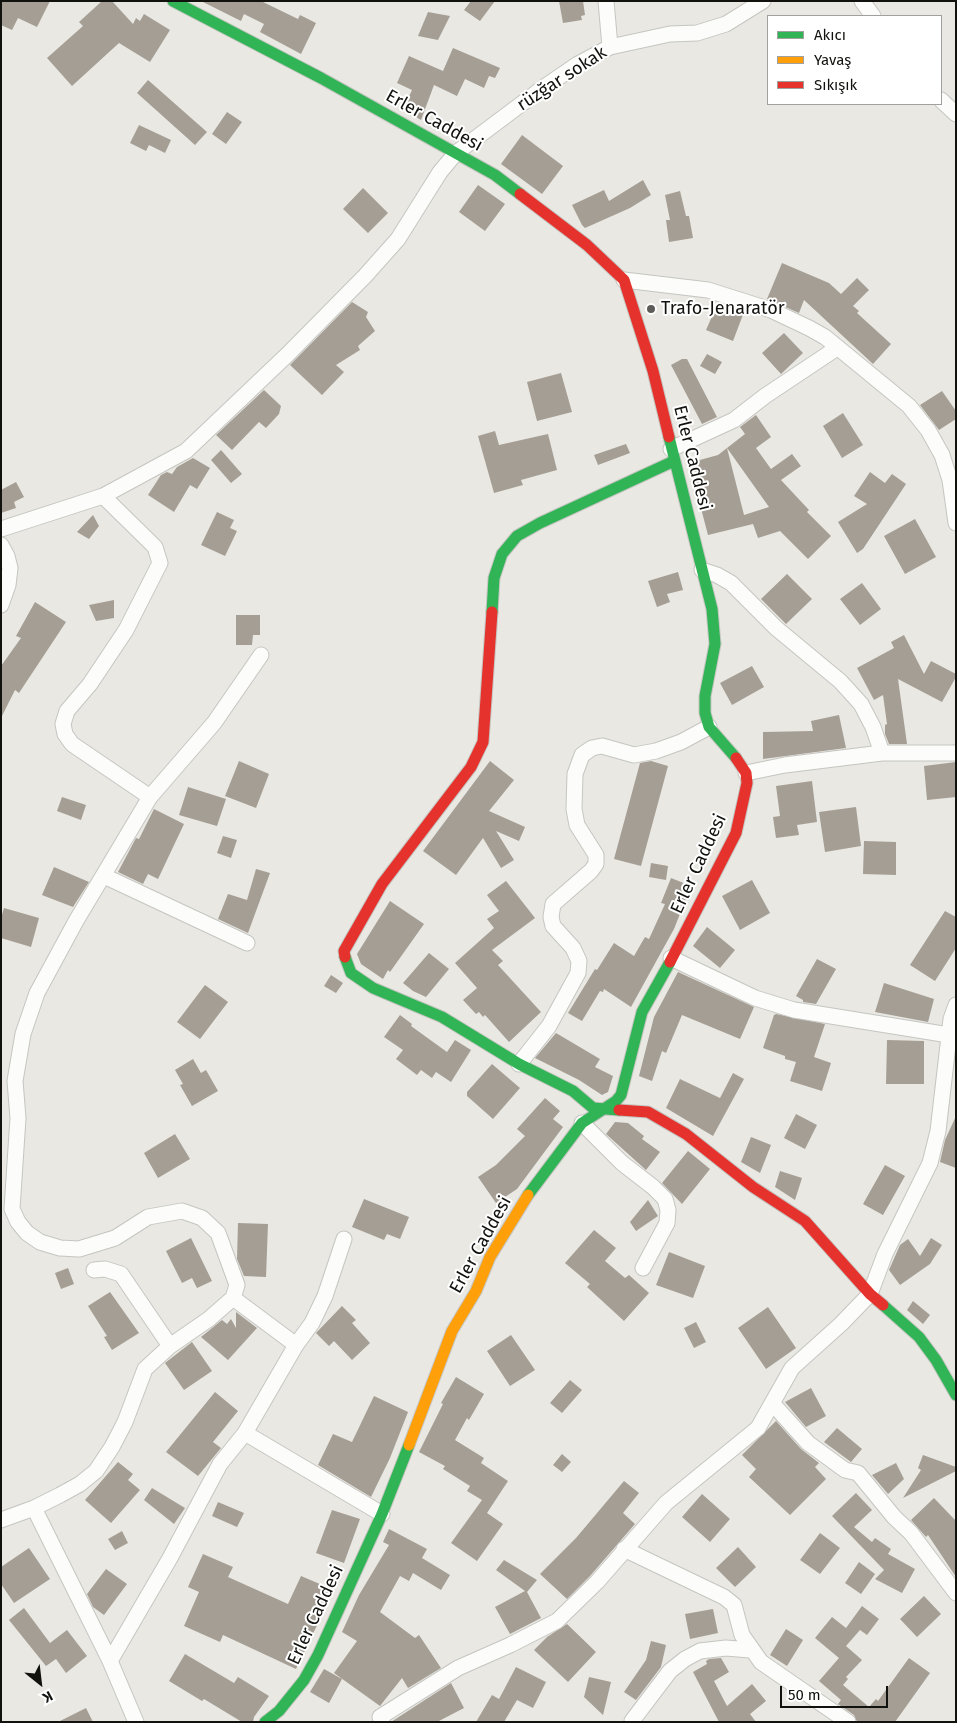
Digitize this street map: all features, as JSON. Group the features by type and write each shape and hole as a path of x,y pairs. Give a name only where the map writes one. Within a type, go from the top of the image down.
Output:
{"street":[{"path":"606,1 610,46"},
{"name":"rüzğar sokak","path":"1,529 103,496 186,451 287,355 398,239 440,172 456,153 540,90 578,64 610,46 670,34 697,33 726,24 763,1"},
{"path":"862,1 872,15"},
{"path":"871,1 878,15"},
{"name":"Erler Caddesi","path":"182,3 456,153 516,190 588,245 624,280 644,340 715,629 713,658 705,696 705,713 709,727"},
{"path":"624,280 708,290 742,300 809,328 837,348 909,406 928,430 942,455 950,480 956,523"},
{"path":"837,348 765,396 734,420 673,455 517,536 502,554 494,578 482,742 471,766 382,884 344,951 345,962 348,968 361,981 442,1018 518,1064 573,1091 593,1108 648,1112 686,1134 753,1187 804,1221 870,1294 919,1337 936,1360 956,1395"},
{"path":"103,496 132,521 155,547 160,563 126,630 90,684 67,711 63,724 65,734 72,744 150,797"},
{"path":"1,545 7,556 10,568 8,585 1,606"},
{"path":"702,570 717,575 731,583 776,628 840,681 861,704 873,727 882,753"},
{"path":"1,1520 34,1508 80,1484 96,1471 112,1447 125,1422 145,1369 170,1346 209,1319 233,1298 237,1285 218,1233 202,1218 182,1211 166,1212 148,1217 115,1238 79,1249 60,1248 40,1242 26,1233 12,1209 18,1142 15,1081 23,1034 37,993 104,876 150,797 214,723 261,655"},
{"path":"518,1064 549,1026 578,973 579,961 573,948 553,926 551,918 553,904 591,871 596,864 596,854 577,825 574,809 575,774 582,755 592,748 602,746 634,755 656,751 681,742 709,727 740,763 746,773 784,765 882,753 956,752"},
{"name":"Erler Caddesi","path":"265,1722 279,1711 304,1680 318,1655 382,1514 452,1331 476,1291 490,1257 509,1223 545,1170 582,1123 616,1101 621,1094 642,1012 736,833 746,799 746,773"},
{"path":"104,876 247,943"},
{"path":"671,958 755,998 794,1010 949,1035"},
{"path":"381,1719 458,1668 510,1645 556,1621 598,1582 624,1549 666,1503 758,1428 792,1368 841,1324 870,1294 886,1254 930,1163 938,1131 949,1035 956,1005"},
{"path":"582,1123 622,1163 665,1199 668,1210 667,1223 643,1268"},
{"path":"110,1660 170,1558 220,1464 245,1433 296,1346 312,1323 325,1296 344,1238"},
{"path":"94,1270 106,1269 121,1274 170,1346"},
{"path":"233,1298 296,1346"},
{"path":"773,1404 808,1443 845,1470 858,1474 894,1517 911,1533 956,1593"},
{"path":"245,1433 382,1514"},
{"path":"34,1508 110,1660 136,1722"},
{"path":"624,1549 724,1597 734,1606 742,1635 750,1650 761,1662 848,1722"},
{"path":"632,1721 670,1671 685,1659 700,1651 726,1648 750,1650"}],"building":[{"path":"1,1 50,1 37,27 18,18 12,30 1,25"},
{"path":"102,1 112,1 133,24 136,18 140,21 144,14 170,30 150,62 119,43 72,86 47,58 83,26 79,22"},
{"path":"201,1 261,1 298,19 300,15 316,23 301,54 260,32 264,24 244,14 241,21"},
{"path":"471,1 495,1 480,21 464,10"},
{"path":"559,1 583,1 585,15 581,16 582,20 563,23"},
{"path":"428,12 450,16 438,40 418,36"},
{"path":"453,48 500,68 495,78 489,76 484,88 465,79 457,96 434,85 421,120 403,109 412,90 397,83 409,56 443,71"},
{"path":"148,80 207,132 195,145 137,93"},
{"path":"227,112 242,122 226,144 212,134"},
{"path":"139,125 171,140 165,153 149,145 146,151 130,143"},
{"path":"522,135 563,166 542,194 501,164"},
{"path":"643,180 651,195 630,208 585,228 582,225 572,205 604,190 609,201"},
{"path":"478,185 505,204 485,231 459,212"},
{"path":"363,188 388,213 368,233 343,209"},
{"path":"680,191 686,216 689,216 693,238 669,242 666,220 670,220 665,195"},
{"path":"782,263 829,283 841,294 857,278 869,290 853,306 859,311 857,313 891,344 873,364 804,300 799,313 767,299"},
{"path":"352,302 368,312 366,317 375,331 358,346 360,350 336,365 344,372 322,395 290,365"},
{"path":"718,303 744,312 733,341 706,330"},
{"path":"784,333 803,353 781,374 762,353"},
{"path":"707,354 722,362 715,374 700,366"},
{"path":"682,359 687,359 717,417 702,424 671,365"},
{"path":"561,373 572,412 537,421 527,382"},
{"path":"264,390 281,406 279,414 266,428 259,422 232,450 216,435"},
{"path":"942,391 956,411 956,419 939,430 920,405"},
{"path":"843,413 863,445 842,458 823,426"},
{"path":"756,415 771,437 756,448 771,469 792,454 801,466 781,480 809,510 807,512 831,536 808,559 780,531 758,538 753,524 708,535 689,463 718,455 745,434 740,427","holes":["727,448 769,507 744,515"]},
{"path":"495,431 499,445 548,434 557,470 521,480 523,485 494,493 478,436"},
{"path":"626,444 630,453 598,465 594,455"},
{"path":"221,450 242,474 231,483 211,460"},
{"path":"193,458 210,468 197,489 190,485 174,512 148,495 161,475 167,472 172,474 177,467"},
{"path":"870,472 885,483 892,474 906,484 863,549 857,553 838,522 867,504 854,496"},
{"path":"16,482 24,497 14,502 16,508 1,513 1,490"},
{"path":"217,512 234,520 230,528 237,531 225,556 201,545"},
{"path":"93,515 99,526 89,539 77,532"},
{"path":"915,519 936,557 905,574 884,536"},
{"path":"678,572 683,590 667,594 670,602 657,607 648,581"},
{"path":"787,574 812,599 786,624 761,599"},
{"path":"862,583 881,609 860,625 840,599"},
{"path":"114,600 114,618 96,621 89,605"},
{"path":"35,602 66,622 19,693 15,690 1,718 1,666 21,638 16,636"},
{"path":"236,615 260,615 260,635 253,635 252,645 236,645"},
{"path":"904,635 924,674 931,661 956,674 956,677 942,702 898,679 907,744 889,744 885,734 885,725 887,724 883,695 874,700 857,668 894,648 891,642"},
{"path":"752,666 764,687 732,705 720,683"},
{"path":"839,715 846,748 763,759 763,732 813,731 811,721"},
{"path":"239,761 269,774 256,808 225,796"},
{"path":"490,761 514,780 489,811 525,827 519,841 496,831 514,860 501,868 483,838 456,875 423,851"},
{"path":"651,761 668,766 641,866 614,859 640,763"},
{"path":"956,762 956,797 927,800 924,766"},
{"path":"812,781 817,822 797,825 799,835 776,838 773,817 780,816 776,786"},
{"path":"188,787 226,799 217,826 179,815"},
{"path":"62,797 86,805 81,820 57,811"},
{"path":"856,807 861,846 825,852 819,812"},
{"path":"154,809 184,824 158,879 148,874 143,884 118,872 136,838 139,839"},
{"path":"223,836 237,840 231,858 217,853"},
{"path":"864,841 896,842 896,875 863,874"},
{"path":"651,863 668,866 666,880 649,877"},
{"path":"54,867 89,882 73,907 42,895"},
{"path":"256,869 270,873 248,933 218,919 228,894 247,900"},
{"path":"671,878 691,886 674,929 631,1007 604,989 603,992 600,991 582,1021 568,1013 595,969 597,970 614,943 634,956 645,937 649,939 665,904 661,903"},
{"path":"752,880 770,913 740,930 722,896"},
{"path":"506,881 535,918 492,950 503,961 498,965 541,1012 509,1042 485,1015 483,1017 479,1012 476,1014 463,1000 477,988 455,963 494,928 487,919 499,911 487,895"},
{"path":"390,901 424,924 383,979 361,964 357,954"},
{"path":"4,908 39,918 31,947 1,938 1,918"},
{"path":"945,911 956,917 956,948 935,981 910,965"},
{"path":"707,927 735,950 720,968 693,946"},
{"path":"429,953 449,969 426,997 413,991 403,983"},
{"path":"817,959 836,969 816,1004 803,1002 803,1000 796,996"},
{"path":"678,972 754,1007 740,1039 682,1015 666,1053 662,1051 652,1081 639,1076 654,1017"},
{"path":"331,975 343,983 336,993 324,986"},
{"path":"884,983 934,999 928,1022 875,1012"},
{"path":"205,985 228,1002 200,1039 177,1022"},
{"path":"400,1015 412,1024 411,1026 447,1052 455,1040 471,1050 451,1082 436,1072 432,1078 421,1070 417,1075 396,1059 403,1050 384,1037"},
{"path":"774,1015 825,1024 814,1057 831,1063 822,1091 790,1081 796,1062 785,1059 785,1056 763,1048"},
{"path":"556,1033 600,1059 595,1067 613,1076 608,1092 602,1095 579,1080 535,1058"},
{"path":"887,1040 924,1041 924,1084 886,1084"},
{"path":"193,1059 201,1073 206,1070 218,1091 192,1106 180,1085 183,1084 175,1070"},
{"path":"492,1064 520,1088 493,1119 467,1096 467,1092"},
{"path":"733,1073 744,1079 713,1136 666,1108 680,1079 720,1098"},
{"path":"545,1098 560,1111 553,1119 563,1127 517,1189 496,1203 478,1177 496,1165 525,1136 517,1129"},
{"path":"796,1114 817,1125 805,1149 784,1138"},
{"path":"956,1116 956,1168 940,1162 945,1140"},
{"path":"615,1122 628,1123 644,1136 642,1139 660,1152 646,1170 606,1134"},
{"path":"175,1134 190,1159 158,1178 144,1153"},
{"path":"751,1137 771,1145 760,1173 741,1162"},
{"path":"688,1151 710,1169 682,1204 662,1183"},
{"path":"885,1165 905,1176 883,1215 863,1204"},
{"path":"780,1171 802,1178 795,1200 775,1187"},
{"path":"364,1199 409,1217 400,1239 387,1234 384,1240 352,1227"},
{"path":"648,1200 658,1216 636,1231 630,1222"},
{"path":"238,1223 268,1224 266,1277 244,1276 237,1259"},
{"path":"594,1230 616,1248 605,1261 625,1278 629,1275 649,1293 624,1321 587,1287 590,1284 565,1263"},
{"path":"191,1238 212,1281 197,1288 192,1278 182,1283 166,1251"},
{"path":"931,1238 942,1245 930,1264 900,1285 889,1270 900,1245 908,1239 920,1256"},
{"path":"669,1252 705,1266 693,1298 656,1285"},
{"path":"68,1268 74,1284 61,1289 55,1273"},
{"path":"110,1292 139,1333 112,1350 104,1337 107,1336 88,1306"},
{"path":"913,1301 930,1315 923,1324 907,1310"},
{"path":"342,1306 356,1320 352,1323 370,1343 352,1360 334,1341 329,1346 316,1333"},
{"path":"768,1307 796,1348 766,1369 738,1328"},
{"path":"236,1312 257,1328 228,1360 201,1337 222,1320 227,1324 231,1319 236,1328"},
{"path":"696,1322 706,1342 694,1348 684,1328"},
{"path":"511,1335 535,1370 510,1386 487,1351"},
{"path":"192,1342 212,1371 184,1390 165,1363"},
{"path":"456,1377 484,1394 469,1420 467,1418 455,1440 484,1458 481,1463 508,1481 487,1513 503,1524 477,1561 451,1543 482,1500 467,1491 470,1486 443,1469 445,1466 419,1452 443,1404 441,1403"},
{"path":"570,1380 582,1390 562,1413 550,1403"},
{"path":"811,1388 826,1416 806,1427 785,1402"},
{"path":"215,1392 238,1411 213,1442 221,1448 198,1476 166,1452"},
{"path":"374,1396 408,1412 390,1458 371,1497 318,1465 333,1434 352,1442"},
{"path":"776,1421 801,1449 819,1463 815,1467 826,1479 790,1515 749,1477 756,1469 742,1455"},
{"path":"837,1428 862,1449 851,1462 824,1442"},
{"path":"562,1454 571,1462 562,1472 553,1465"},
{"path":"923,1455 956,1467 956,1471 903,1498 921,1470 918,1468"},
{"path":"118,1462 133,1474 128,1480 140,1490 111,1523 85,1500"},
{"path":"896,1463 904,1479 888,1494 872,1475"},
{"path":"624,1481 639,1493 623,1513 635,1524 590,1576 567,1599 540,1574 576,1538"},
{"path":"152,1488 185,1508 174,1524 144,1500"},
{"path":"856,1493 872,1510 854,1527 872,1542 875,1538 891,1549 888,1554 915,1569 902,1593 875,1579 884,1570 832,1516"},
{"path":"702,1494 730,1519 710,1542 682,1517"},
{"path":"934,1498 956,1521 956,1577 928,1535 926,1537 911,1520"},
{"path":"218,1502 244,1513 237,1527 212,1516"},
{"path":"332,1510 360,1519 344,1563 316,1553"},
{"path":"389,1529 427,1549 422,1558 450,1575 441,1590 413,1573 409,1581 400,1576 380,1612 415,1638 419,1635 441,1668 408,1688 402,1678 380,1706 334,1673 357,1641 342,1632 359,1595 389,1545 383,1542"},
{"path":"122,1531 128,1543 115,1550 108,1539"},
{"path":"820,1533 840,1548 820,1574 800,1560"},
{"path":"738,1547 756,1567 735,1587 716,1568"},
{"path":"29,1548 50,1579 14,1603 1,1584 1,1567"},
{"path":"203,1554 233,1567 228,1577 288,1604 301,1576 334,1590 296,1669 223,1635 220,1642 184,1626 199,1592 188,1587"},
{"path":"504,1560 537,1580 527,1592 541,1618 510,1634 495,1607 525,1591 496,1570"},
{"path":"859,1562 875,1574 861,1594 845,1583"},
{"path":"106,1569 127,1584 104,1615 93,1607 87,1594"},
{"path":"924,1596 941,1614 917,1637 900,1619"},
{"path":"862,1606 879,1619 867,1635 860,1630 846,1646 862,1660 846,1677 848,1679 843,1685 869,1707 876,1699 878,1701 909,1658 930,1673 895,1722 857,1722 854,1715 838,1704 841,1700 819,1681 839,1658 815,1638 832,1617 846,1628"},
{"path":"24,1608 50,1643 67,1630 87,1656 66,1673 56,1659 46,1666 9,1620"},
{"path":"713,1609 718,1633 690,1639 685,1614"},
{"path":"567,1624 596,1652 568,1682 534,1650 547,1637"},
{"path":"786,1629 803,1640 787,1666 770,1655"},
{"path":"651,1641 666,1645 661,1667 636,1700 624,1692 646,1660"},
{"path":"185,1654 234,1683 238,1677 269,1696 254,1717 253,1722 242,1722 169,1681"},
{"path":"721,1658 729,1672 714,1681 727,1706 752,1684 766,1701 750,1714 756,1722 719,1722 693,1672 707,1664 706,1661 709,1659"},
{"path":"516,1667 546,1682 533,1708 517,1700 504,1722 476,1722 492,1695 499,1699"},
{"path":"324,1669 342,1679 329,1703 310,1692"},
{"path":"589,1677 611,1682 603,1715 584,1697"},
{"path":"451,1683 464,1708 437,1722 391,1722"},
{"path":"86,1708 93,1722 58,1722"}],"traffic: fast":[{"path":"173,1 321,78 495,175 520,194"},
{"path":"669,437 712,609 715,644 705,696 705,713 709,727 736,758"},
{"path":"492,612 494,578 502,554 517,536 540,523 674,461"},
{"path":"345,957 351,973 373,988 442,1017 519,1064 573,1091 593,1108 619,1110"},
{"path":"528,1195 582,1123 616,1101 621,1095 642,1012 670,962"},
{"path":"883,1305 919,1337 936,1360 956,1395"},
{"path":"265,1722 279,1711 304,1680 318,1655 382,1514 409,1445"}],"traffic: slow":[{"path":"409,1445 452,1331 476,1291 490,1257 528,1195"}],"traffic: jam":[{"path":"520,194 587,245 624,280 653,371 669,437"},
{"path":"345,957 344,951 382,884 471,767 483,742 492,612"},
{"path":"670,962 736,833 747,783 746,773 736,758"},
{"path":"619,1110 648,1112 686,1134 753,1187 805,1221 870,1294 883,1305"}],"place":[{"name":"Trafo-Jenaratör","path":"651,309"}]}
